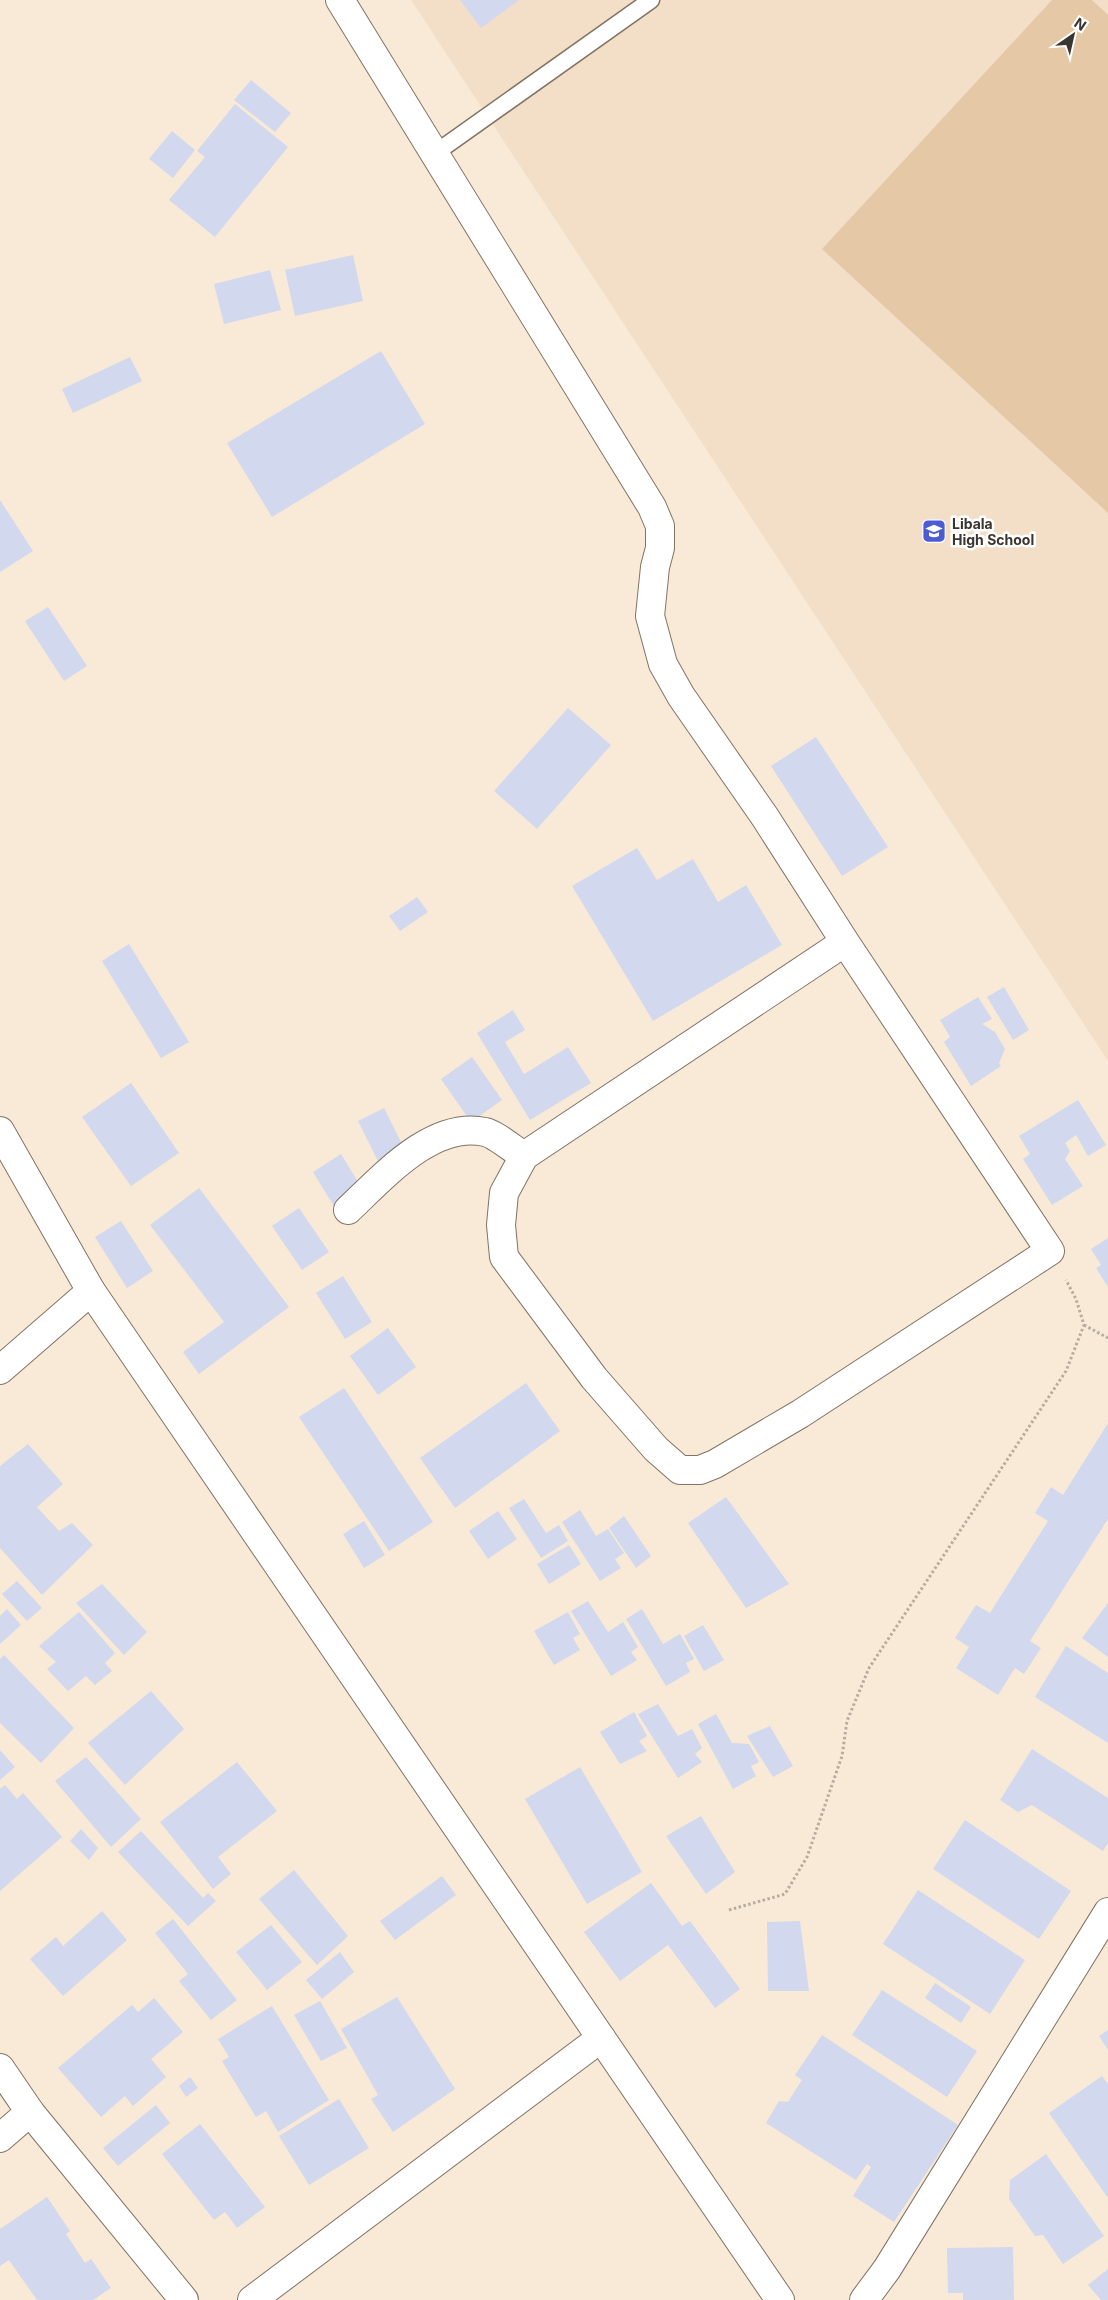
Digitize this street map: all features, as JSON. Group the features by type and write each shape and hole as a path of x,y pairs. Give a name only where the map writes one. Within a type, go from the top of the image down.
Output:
{"street":[{"path":"340,0 652,507 660,526 660,548 655,567 650,616 662,664 681,696 765,817 845,942 1050,1251 800,1414 715,1464 700,1470 680,1470 656,1449 594,1378 504,1257 501,1225 504,1193 524,1156 845,942"},
{"path":"348,1210 379,1181 428,1142 456,1130 487,1132 524,1156"},
{"path":"0,1131 91,1290 780,2300"},
{"path":"0,1370 91,1290"},
{"path":"864,2300 887,2269 1108,1912"},
{"path":"252,2300 601,2038"},
{"path":"0,2068 30,2112 184,2300"},
{"path":"0,2138 30,2112"}],"lane":[{"path":"434,154 652,0"}],"path":[{"path":"729,1910 785,1894 807,1857 842,1756 847,1721 870,1668 1066,1371 1084,1325 1076,1299 1050,1251"},
{"path":"1084,1325 1108,1338"}],"shaded area":[{"name":"Libala High School","path":"411,0 1108,0 1108,1061"},
{"path":"1052,0 1092,0 1108,15 1108,513 822,249"}],"building":[{"path":"460,0 519,0 481,28"},
{"path":"251,80 291,113 275,132 234,100"},
{"path":"235,104 288,147 215,237 169,200 205,157 197,151"},
{"path":"172,131 195,150 173,178 149,159"},
{"path":"353,255 363,301 295,316 285,270"},
{"path":"270,270 281,310 224,324 214,284"},
{"path":"381,351 425,424 272,517 227,443"},
{"path":"130,357 142,381 73,413 62,389"},
{"path":"0,500 33,551 0,572"},
{"path":"48,607 87,666 64,681 25,621"},
{"path":"568,708 611,745 537,829 494,791"},
{"path":"816,737 888,847 842,876 771,766"},
{"path":"637,848 657,880 693,859 718,902 746,885 782,945 653,1021 572,886"},
{"path":"417,897 428,912 400,931 389,916"},
{"path":"129,944 189,1042 161,1058 102,961"},
{"path":"1004,987 1029,1030 1013,1040 987,997"},
{"path":"978,997 992,1019 982,1024 995,1032 1005,1049 999,1063 1001,1066 971,1086 944,1042 950,1037 940,1020"},
{"path":"513,1010 525,1030 505,1042 524,1074 568,1047 591,1083 530,1120 477,1033"},
{"path":"472,1057 502,1100 471,1122 441,1079"},
{"path":"131,1083 179,1153 131,1186 82,1117"},
{"path":"1078,1100 1106,1145 1088,1156 1076,1135 1065,1143 1070,1151 1065,1159 1083,1186 1052,1205 1023,1159 1030,1154 1019,1136"},
{"path":"384,1108 405,1150 379,1163 358,1121"},
{"path":"341,1154 363,1190 335,1208 313,1172"},
{"path":"199,1188 289,1307 199,1374 183,1352 224,1322 150,1225"},
{"path":"299,1208 329,1252 302,1270 272,1226"},
{"path":"121,1221 153,1271 127,1288 95,1237"},
{"path":"1108,1238 1108,1287 1096,1268 1101,1265 1091,1249"},
{"path":"343,1276 372,1322 345,1339 316,1293"},
{"path":"388,1328 416,1367 378,1395 350,1356"},
{"path":"526,1383 560,1431 455,1508 420,1458"},
{"path":"344,1388 433,1522 389,1551 299,1417"},
{"path":"1108,1423 1108,1519 1030,1641 1041,1648 1024,1674 1015,1668 998,1695 956,1668 969,1647 955,1638 976,1605 990,1613 1048,1521 1035,1513 1051,1487 1063,1495"},
{"path":"28,1444 63,1484 37,1507 59,1531 72,1523 93,1545 42,1595 0,1548 0,1466"},
{"path":"726,1497 789,1584 746,1608 688,1523"},
{"path":"524,1499 546,1533 559,1525 568,1541 541,1558 509,1508"},
{"path":"580,1510 596,1536 608,1529 624,1553 615,1559 621,1568 600,1581 562,1522"},
{"path":"498,1511 517,1539 488,1559 469,1531"},
{"path":"624,1516 651,1556 636,1568 609,1528"},
{"path":"364,1521 385,1555 364,1568 343,1534"},
{"path":"569,1545 581,1564 549,1584 537,1564"},
{"path":"17,1581 42,1608 27,1621 2,1594"},
{"path":"102,1584 147,1632 124,1655 76,1603"},
{"path":"588,1601 608,1632 623,1622 638,1647 631,1652 637,1660 611,1676 571,1611"},
{"path":"1108,1603 1108,1657 1082,1638"},
{"path":"7,1609 21,1625 0,1644 0,1616"},
{"path":"642,1609 663,1644 680,1634 694,1659 686,1663 690,1672 666,1686 626,1619"},
{"path":"79,1612 115,1653 105,1663 112,1671 95,1685 86,1676 68,1691 47,1669 56,1662 39,1646"},
{"path":"568,1612 580,1634 573,1638 580,1650 554,1665 534,1631"},
{"path":"703,1625 724,1660 704,1671 684,1636"},
{"path":"1066,1646 1108,1673 1108,1743 1035,1697"},
{"path":"4,1655 74,1728 41,1763 0,1723 0,1659"},
{"path":"151,1691 184,1729 125,1785 88,1743"},
{"path":"658,1704 678,1736 692,1729 702,1748 695,1754 702,1762 678,1778 638,1714"},
{"path":"634,1712 647,1736 639,1741 647,1751 620,1764 600,1732"},
{"path":"716,1714 732,1743 749,1744 759,1762 751,1766 756,1776 733,1789 698,1724"},
{"path":"770,1726 793,1766 773,1777 747,1736"},
{"path":"1032,1749 1108,1798 1108,1843 1103,1851 1032,1805 1018,1812 1000,1800"},
{"path":"0,1750 15,1767 0,1780"},
{"path":"86,1757 141,1819 111,1847 55,1781"},
{"path":"237,1762 277,1811 218,1857 231,1874 213,1889 160,1822"},
{"path":"580,1767 642,1872 587,1904 525,1799"},
{"path":"5,1785 17,1799 23,1793 62,1837 0,1891 0,1789"},
{"path":"701,1816 735,1872 706,1894 666,1836"},
{"path":"965,1820 1071,1891 1039,1939 933,1869"},
{"path":"81,1829 98,1848 89,1860 70,1841"},
{"path":"141,1831 203,1898 208,1893 216,1901 188,1926 118,1852"},
{"path":"294,1870 348,1936 317,1965 259,1899"},
{"path":"442,1876 456,1895 395,1940 380,1921"},
{"path":"651,1883 682,1926 690,1921 740,1989 715,2008 668,1945 620,1981 584,1932"},
{"path":"918,1890 1025,1960 990,2014 883,1944"},
{"path":"102,1911 127,1940 63,1996 30,1959 56,1937 63,1946"},
{"path":"173,1919 237,2000 211,2020 179,1981 188,1974 155,1933"},
{"path":"800,1921 809,1991 768,1991 767,1922"},
{"path":"271,1925 302,1962 267,1990 236,1952"},
{"path":"340,1952 354,1972 322,1999 306,1980"},
{"path":"935,1983 971,2007 961,2023 925,1998"},
{"path":"882,1990 977,2051 947,2097 852,2035"},
{"path":"397,1997 455,2089 393,2132 371,2099 378,2095 341,2029"},
{"path":"154,1998 183,2032 151,2059 166,2077 133,2106 125,2096 101,2117 58,2068 132,2005 138,2012"},
{"path":"320,2001 347,2048 321,2061 294,2015"},
{"path":"272,2006 329,2100 278,2132 266,2111 256,2117 222,2061 229,2057 218,2039"},
{"path":"1108,2030 1108,2050 1099,2036"},
{"path":"822,2035 958,2125 894,2222 853,2196 871,2167 867,2164 856,2180 766,2123 779,2101 788,2102 802,2080 795,2075"},
{"path":"1102,2076 1108,2084 1108,2198 1049,2113"},
{"path":"190,2077 198,2088 186,2097 179,2086"},
{"path":"339,2099 369,2148 309,2185 279,2136"},
{"path":"156,2105 170,2123 118,2166 103,2148"},
{"path":"200,2124 265,2207 237,2228 225,2212 214,2220 162,2154"},
{"path":"1046,2154 1104,2236 1063,2264 1043,2235 1035,2236 1009,2199 1010,2180"},
{"path":"47,2197 70,2231 66,2234 85,2263 91,2259 111,2288 93,2300 37,2300 9,2260 0,2266 0,2229"},
{"path":"1013,2247 1014,2300 963,2300 963,2293 948,2293 947,2248"},
{"path":"1108,2269 1108,2300 1101,2300 1088,2285"}],"place":[{"name":"Libala High School","path":"934,531"}]}
